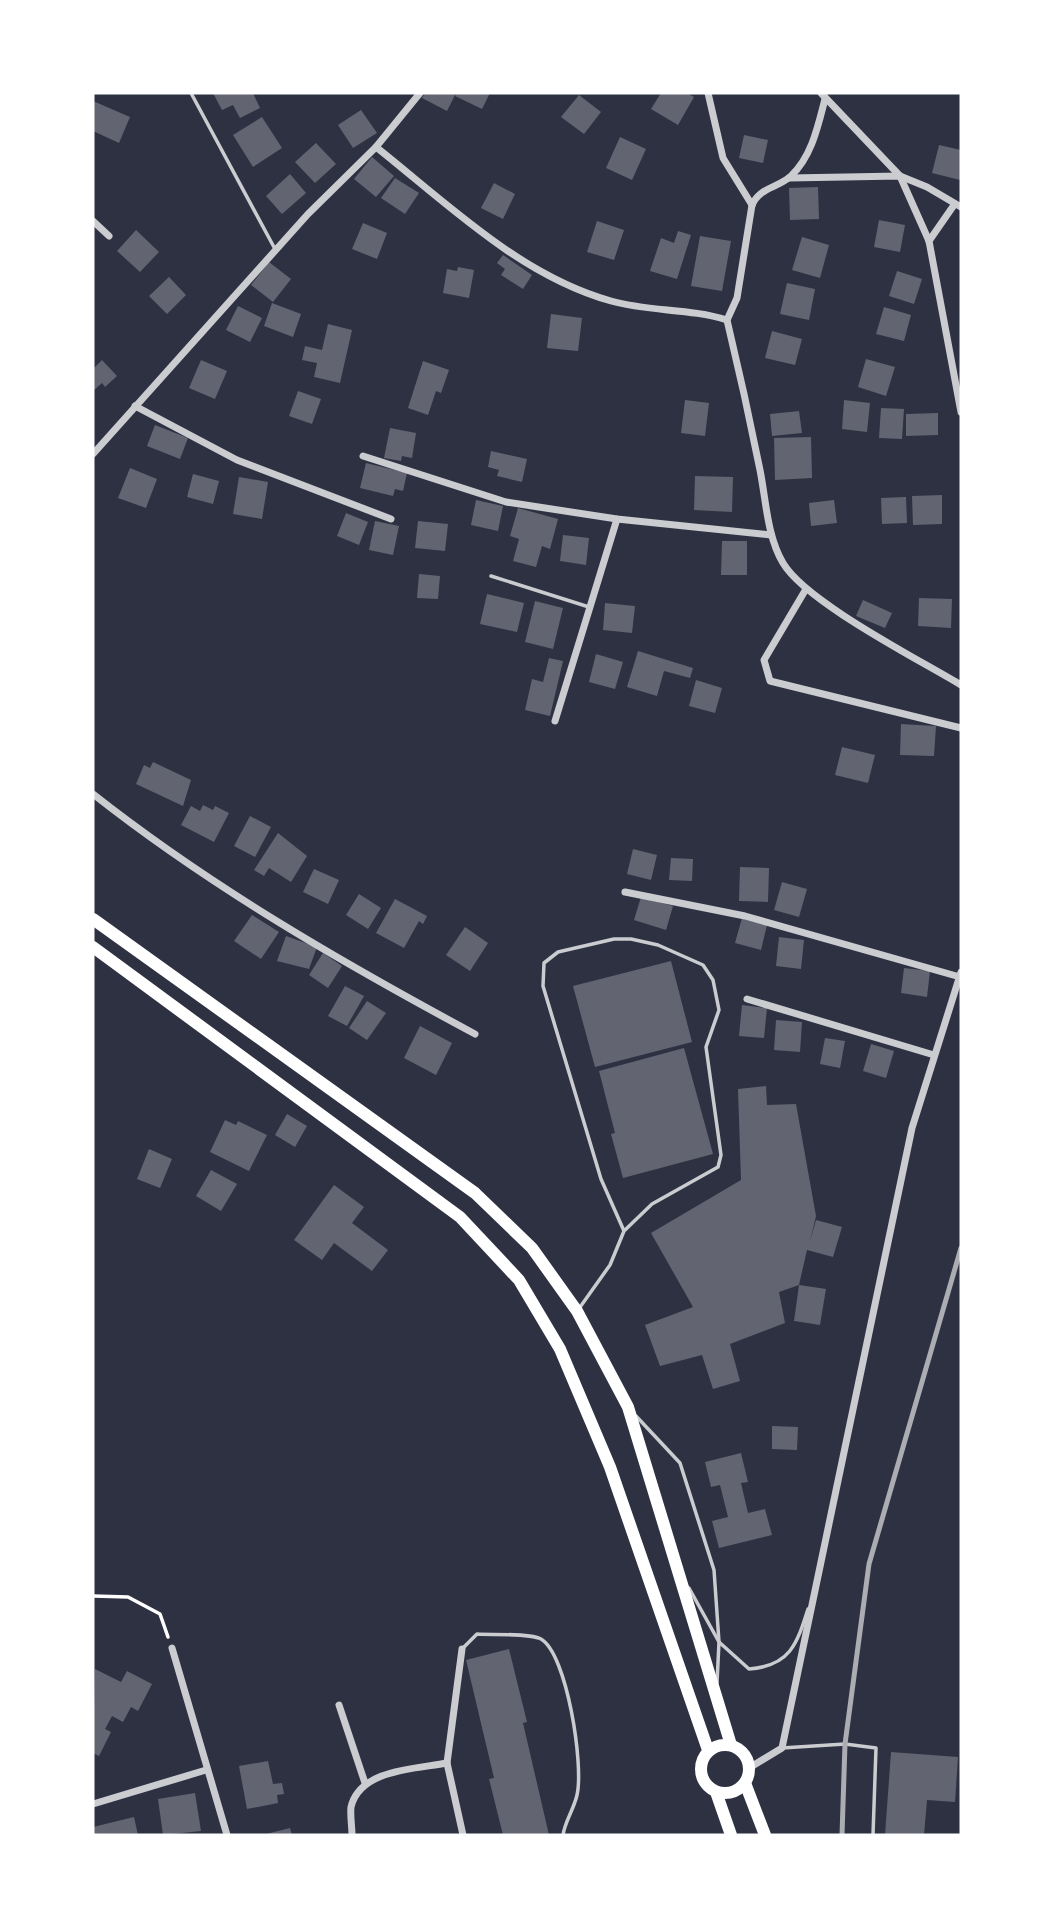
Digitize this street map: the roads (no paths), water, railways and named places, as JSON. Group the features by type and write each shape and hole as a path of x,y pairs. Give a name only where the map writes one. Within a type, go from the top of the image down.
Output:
{"main road":[{"path":"93,919 475,1193 533,1248 577,1311 628,1408 731,1745"},
{"path":"93,947 460,1217 519,1280 560,1349 610,1467 708,1750"},
{"path":"731,1835 716,1792 703,1781 700,1773 703,1757 708,1750 723,1744 731,1745 744,1754 749,1768 745,1783 765,1835"},
{"path":"716,1792 733,1792 745,1783"}],"street":[{"path":"93,454 275,249 376,148 420,93"},
{"path":"708,93 723,158 752,205"},
{"path":"823,96 900,176 929,241 961,412"},
{"path":"823,96 805,160 789,178 756,196 752,205 737,298 727,320 751,423 771,535 783,563 806,589 961,685"},
{"path":"376,148 507,250 532,267 575,289 613,302 654,310 702,312 727,320"},
{"path":"789,178 900,176 927,187 958,206 929,241"},
{"path":"93,221 109,236"},
{"path":"135,406 237,460 391,519"},
{"path":"363,456 506,502 617,519 771,535"},
{"path":"555,721 617,519"},
{"path":"806,589 764,660 770,681 961,728"},
{"path":"93,794 147,837 354,967 475,1034"},
{"path":"625,892 745,916 961,975 912,1128 782,1748 749,1768"},
{"path":"747,999 934,1055"},
{"path":"172,1648 227,1835"},
{"path":"462,1649 447,1763 463,1835"},
{"path":"339,1705 365,1783"},
{"path":"352,1835 351,1807 365,1783 380,1776 447,1763"},
{"path":"93,1804 206,1770"}],"lane":[{"path":"191,93 275,249"},
{"path":"491,576 590,607"},
{"path":"577,1311 610,1265 624,1231 652,1204 718,1167 721,1155 706,1047 719,1010 713,980 703,965 687,957 631,939 614,939 558,952 544,963 543,986 601,1179 624,1231"},
{"path":"628,1408 680,1463 714,1570 719,1642 717,1699"},
{"path":"675,1561 719,1642 749,1669 766,1667 789,1653 798,1639 818,1577"},
{"path":"462,1649 477,1634 539,1637 555,1651 579,1746 580,1768 577,1797 563,1835"},
{"path":"782,1748 845,1744 876,1748 873,1835"}],"railway":[{"path":"842,1835 845,1744 869,1564 961,1248"}]}
